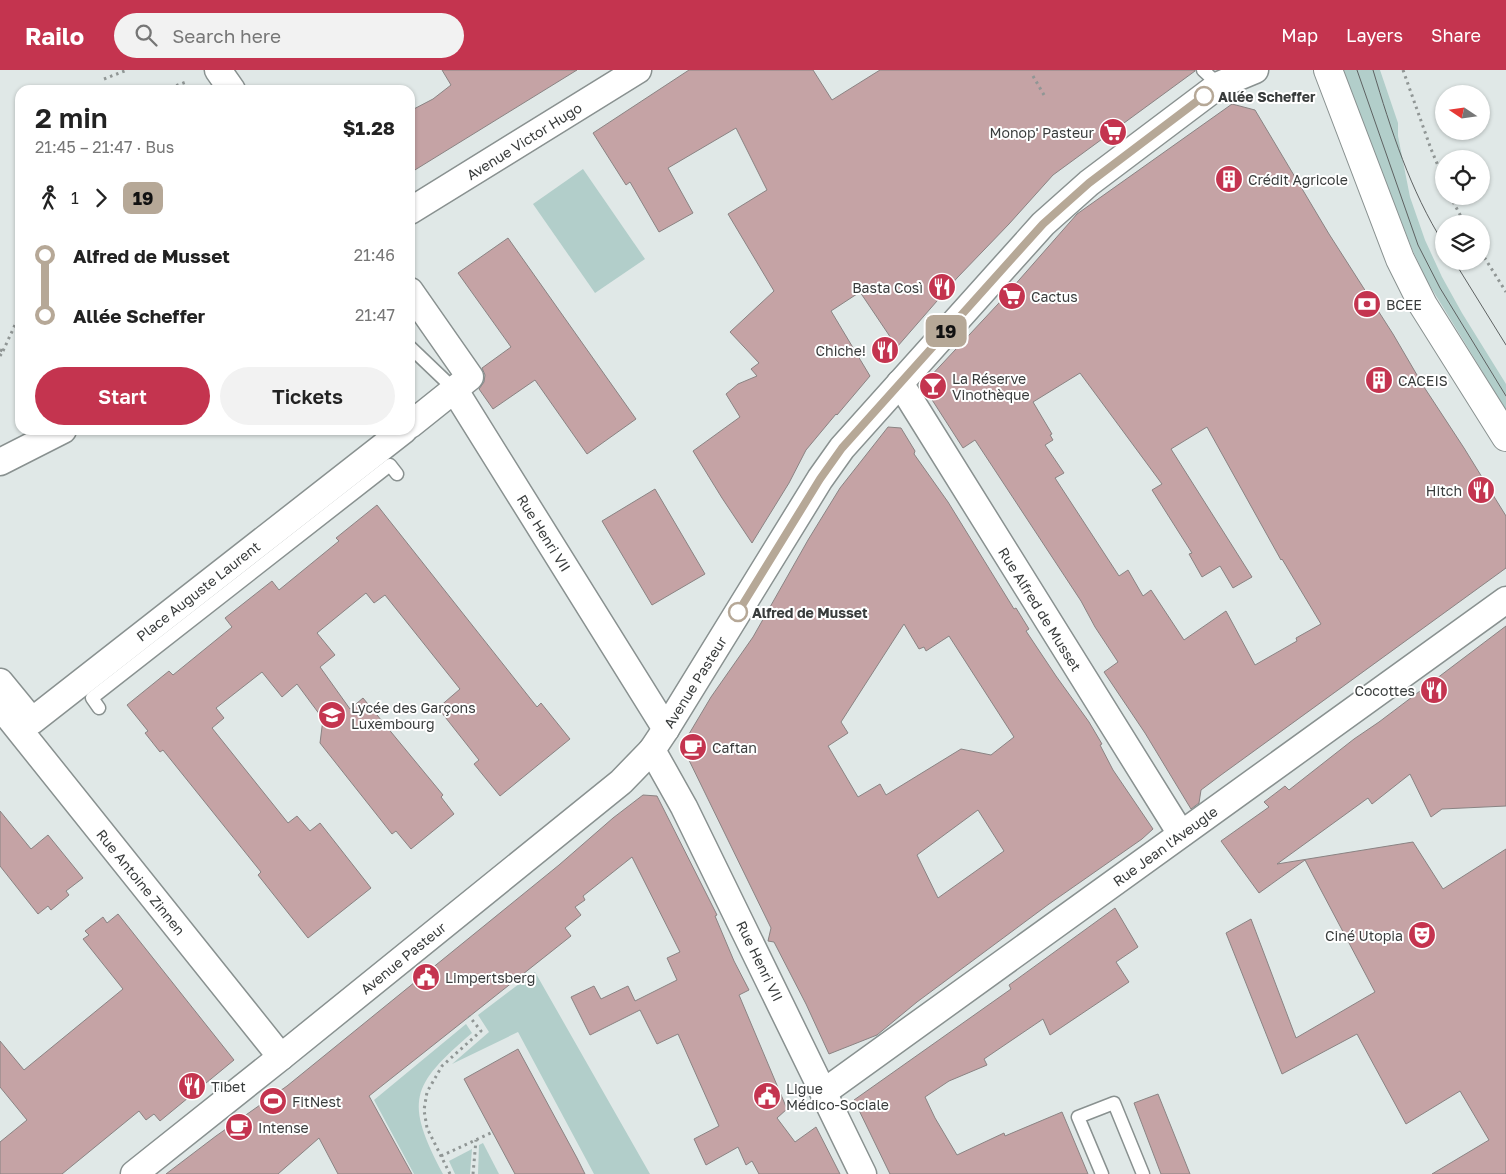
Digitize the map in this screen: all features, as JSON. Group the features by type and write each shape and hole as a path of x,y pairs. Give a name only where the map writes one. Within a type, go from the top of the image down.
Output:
{"street":[{"path":"218,70 228,85"},
{"name":"Avenue Victor Hugo","path":"415,208 638,70"},
{"name":"Avenue Pasteur","path":"145,1171 282,1057 621,782 659,739 820,479 842,448 1043,224 1211,77 1255,70"},
{"path":"1328,70 1404,267 1423,305 1506,436"},
{"path":"415,299 470,377 415,421"},
{"name":"Rue Alfred de Musset","path":"900,384 1181,834"},
{"name":"Rue Henri VII","path":"454,389 659,739 684,807 863,1174"},
{"path":"0,447 24,435"},
{"path":"0,462 54,435"},
{"name":"Place Auguste Laurent","path":"0,682 32,721 398,435"},
{"name":"Rue Jean l'Aveugle","path":"824,1092 1506,600"},
{"name":"Rue Antoine Zinnen","path":"0,706 282,1057"}],"lane":[{"name":"Rue Henri VII","path":"415,352 454,389"},
{"path":"99,708 92,698 390,465 397,474"},
{"path":"1102,1174 1078,1118 1114,1103 1143,1174"}],"path":[{"path":"104,80 128,70"},
{"path":"1403,70 1435,159"},
{"path":"1033,76 1044,95"},
{"path":"178,85 186,82"},
{"path":"1490,266 1506,292"},
{"path":"0,356 1,350 15,323"},
{"path":"450,1174 427,1128 424,1110 427,1092 442,1066 481,1031 469,1016"},
{"path":"441,1156 493,1132"},
{"path":"473,1174 476,1140"}],"shaded area":[{"path":"1342,70 1380,70 1398,123 1398,136 1410,197 1435,262 1435,270 1439,270 1462,313 1506,384 1506,410 1427,281 1412,249"},
{"path":"583,169 645,259 595,293 533,204"},
{"path":"535,972 650,1174 594,1174 518,1032 452,1064 489,1032 478,1015"},
{"path":"466,1024 472,1033 436,1067 426,1082 420,1096 419,1111 423,1129 443,1174 414,1174 374,1100"},
{"path":"483,1143 499,1174 478,1174 479,1145"},
{"path":"472,1149 470,1174 455,1174 449,1161"}],"building":[{"path":"442,70 577,70 415,170 415,108 433,99 451,85"},
{"path":"689,70 813,70 832,100 880,70 1195,71 1053,175 957,278 897,347 860,292 831,311 870,376 806,450 789,483 752,543 693,451 740,417 726,394 738,384 757,376 751,369 759,363 730,332 774,291 728,214 767,190 736,128 668,168 693,213 659,232 630,182 626,185 593,133"},
{"path":"1232,104 1255,110 1329,234 1506,516 1506,568 1201,790 1199,803 1191,809 1145,733 1104,672 1118,662 1095,627 1081,601 975,440 963,448 927,392 927,380 998,304 1077,214","holes":["1080,373 1162,484 1152,490 1192,553 1189,554 1202,577 1220,566 1233,588 1252,577 1171,449 1207,427 1281,560 1321,624 1296,638 1297,641 1255,665 1226,611 1184,640 1151,590 1143,596 1128,570 1119,576 1055,478 1064,473 1045,445 1053,440 1050,435 1052,434 1033,402"]},
{"path":"508,238 636,419 587,454 535,380 493,409 479,389 484,382 485,375 482,368 511,347 458,273"},
{"path":"888,427 901,428 915,451 914,454 948,502 1014,609 1016,608 1029,629 1026,631 1089,722 1102,744 1100,745 1113,770 1153,829 1142,839 1049,904 917,1002 877,1035 829,1054 774,942 768,941 771,928 686,754 686,739 711,697 753,637 840,488","holes":["904,624 919,649 924,647 926,651 949,636 1014,737 991,755 961,749 886,795 880,784 858,797 828,746 848,733 841,722","978,810 1004,851 938,898 917,855"]},
{"path":"655,489 705,574 652,605 602,521"},
{"path":"377,505 537,707 541,703 570,739 500,796 474,764 479,760 438,708 460,689 385,595 374,603 366,593 317,633 335,655 320,667 350,709 363,698 443,795 441,797 454,814 411,849 396,831 392,834 320,743 323,719 297,684 282,697 262,672 216,708 224,718 212,728 288,823 297,816 310,831 320,823 371,888 308,938 258,875 261,872 163,750 160,752 145,733 148,731 127,705 169,671 173,675 232,627 225,618 272,581 279,590 339,541 336,538"},
{"path":"1506,626 1506,806 1442,809 1431,817 1410,774 1372,804 1368,798 1277,864 1413,842 1443,889 1506,849 1506,1174 1432,1174 1489,1140 1460,1091 1406,1124 1357,1034 1282,1074 1226,933 1251,919 1296,1038 1375,992 1305,860 1259,893 1221,841 1269,807 1264,802 1285,786 1289,790"},
{"path":"643,795 657,796 717,915 715,916 734,961 749,990 739,995 787,1109 777,1118 795,1142 816,1127 840,1174 759,1174 752,1161 746,1165 738,1147 706,1165 694,1139 719,1126 678,1034 657,1044 640,1010 590,1035 571,997 594,986 601,999 628,986 635,1001 677,980 667,958 680,952 632,857 583,896 585,900 575,907 581,915 565,928 571,936 369,1096 412,1174 338,1174 319,1138 278,1174 166,1174 287,1086"},
{"path":"0,811 31,849 48,835 83,878 66,891 69,895 51,910 48,906 38,914 0,866"},
{"path":"1115,908 1138,947 1116,962 1129,982 1050,1035 1043,1019 984,1059 987,1065 949,1081 925,1097 957,1155 1004,1133 1005,1136 1062,1112 1088,1174 890,1174 854,1100 1011,989 1009,985"},
{"path":"118,914 234,1060 160,1121 154,1114 146,1120 139,1111 62,1174 0,1174 0,1142 27,1120 0,1087 0,1041 24,1070 123,989 83,939 89,935 85,931 103,917 107,923"},
{"path":"518,1049 585,1174 515,1174 464,1079"},
{"path":"1158,1094 1190,1174 1161,1174 1134,1103"}],"tram line":[{"path":"1357,70 1418,245 1440,288 1506,396"},
{"path":"1373,70 1402,159 1435,228"},
{"path":"1460,270 1506,345"}],"bus line":[{"name":"19","path":"738,612 820,479 842,448 1043,224 1089,183 1204,96"}],"place":[{"name":"Allée Scheffer","path":"1204,96"},
{"name":"Monop' Pasteur","path":"1113,132"},
{"name":"Crédit Agricole","path":"1229,179"},
{"name":"Basta Così","path":"942,287"},
{"name":"Cactus","path":"1012,296"},
{"name":"BCEE","path":"1367,304"},
{"name":"Chiche!","path":"885,350"},
{"name":"CACEIS","path":"1379,380"},
{"name":"La Réserve Vinothèque","path":"933,386"},
{"name":"Hitch","path":"1481,490"},
{"name":"Alfred de Musset","path":"738,612"},
{"name":"Cocottes","path":"1434,690"},
{"name":"Lycée des Garçons Luxembourg","path":"332,715"},
{"name":"Caftan","path":"693,747"},
{"name":"Ciné Utopia","path":"1422,935"},
{"name":"Limpertsberg","path":"426,977"},
{"name":"Tibet","path":"192,1086"},
{"name":"Ligue Médico-Sociale","path":"767,1096"},
{"name":"FitNest","path":"273,1101"},
{"name":"Intense","path":"239,1127"}]}
